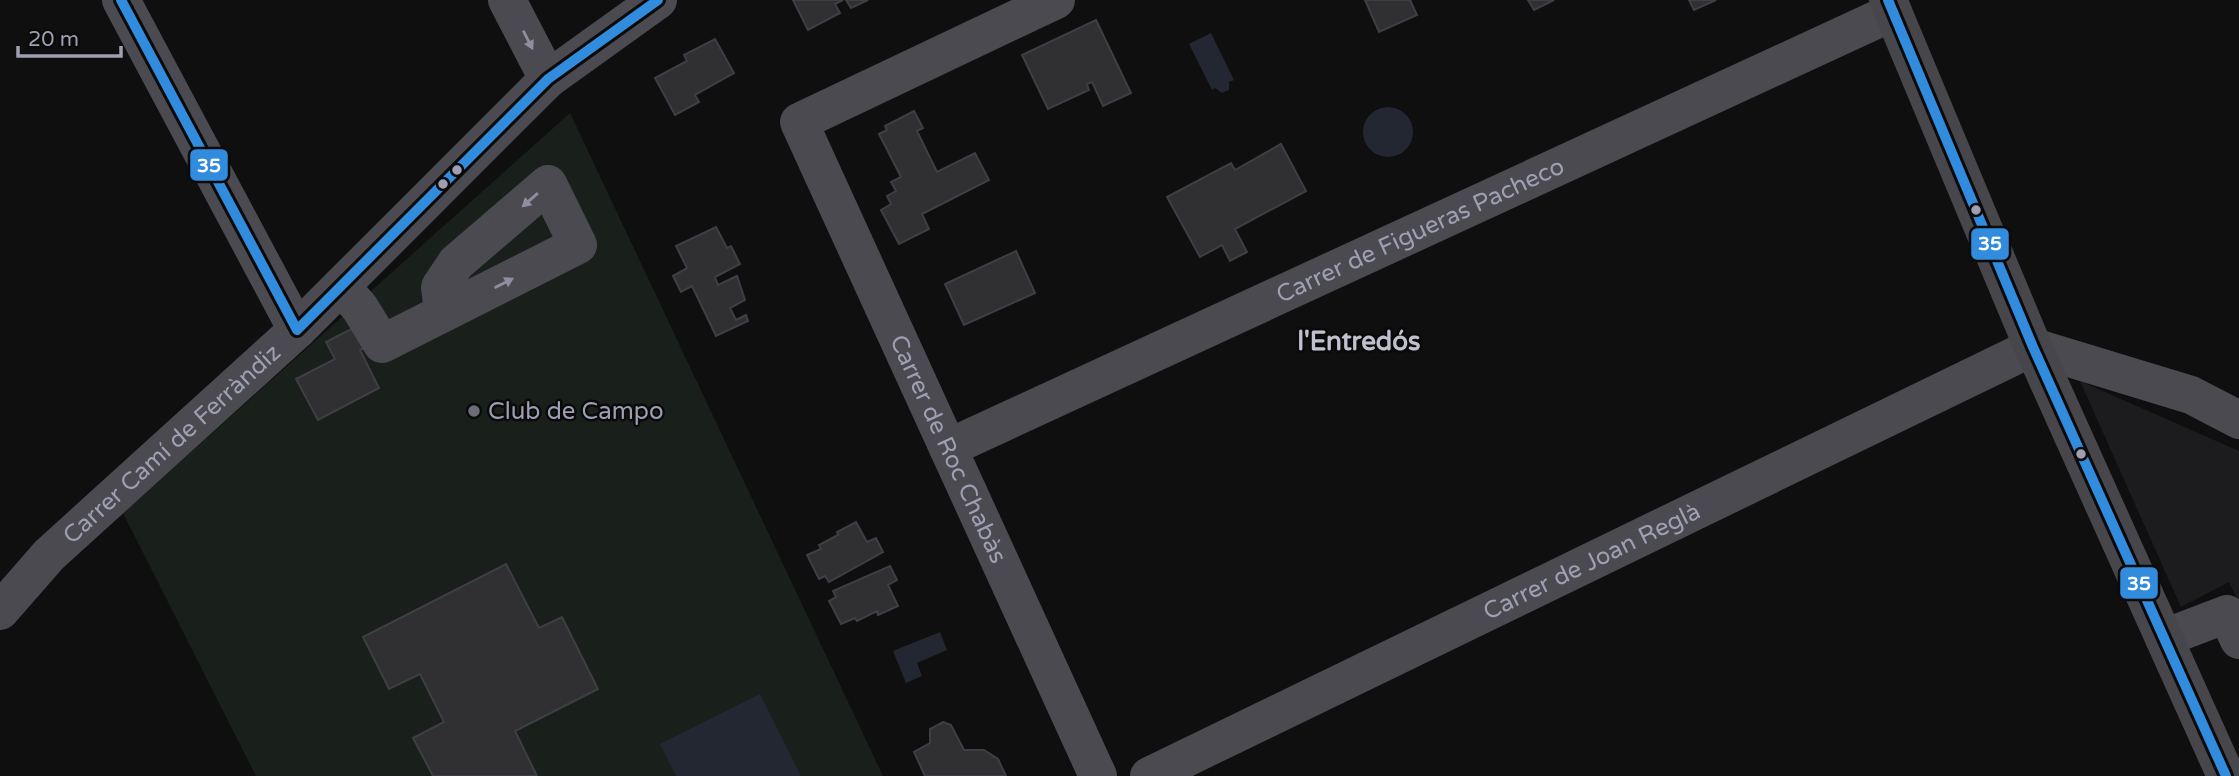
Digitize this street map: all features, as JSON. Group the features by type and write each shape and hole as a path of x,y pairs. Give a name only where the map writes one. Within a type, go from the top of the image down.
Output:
{"main road":[{"path":"1890,6 2033,347 2226,776"}],"street":[{"path":"121,0 298,331"},
{"path":"507,0 548,79"},
{"name":"Carrer Camí de Ferràndiz","path":"0,611 48,555 298,331 548,79 658,0"},
{"name":"Carrer de Roc Chabàs","path":"1056,0 799,122 1098,776"},
{"name":"Carrer de Figueras Pacheco","path":"948,448 1890,6"},
{"path":"341,286 360,307 382,344 443,313"},
{"path":"2033,347 2191,395 2239,420"},
{"name":"Carrer de Joan Reglà","path":"1149,776 2033,347"},
{"path":"2164,638 2227,614 2239,640"}],"shaded area":[{"path":"1211,33 1234,80 1229,82 1229,90 1222,93 1215,88 1212,90 1189,44"},
{"path":"1388,107 1406,114 1413,132 1406,150 1388,157 1370,150 1363,132 1370,114"},
{"name":"Club de Campo","path":"570,113 883,776 256,776 123,513"},
{"path":"2080,381 2239,451 2239,603 2229,582 2181,607"},
{"path":"940,632 947,650 917,663 922,676 906,683 893,651"},
{"path":"760,694 801,776 676,776 660,744"}],"building":[{"path":"793,0 843,0 835,4 840,13 808,30"},
{"path":"846,0 868,0 851,8"},
{"path":"1365,0 1410,0 1417,15 1379,32"},
{"path":"1528,0 1554,0 1534,10"},
{"path":"1689,0 1716,0 1694,10"},
{"path":"1096,20 1131,93 1103,106 1092,82 1087,84 1089,90 1048,109 1022,55"},
{"path":"715,39 734,73 695,95 699,102 675,115 655,78 687,61 684,55"},
{"path":"914,111 923,128 917,131 937,172 975,153 989,180 922,214 929,229 899,244 881,210 891,204 887,196 896,191 891,182 901,177 879,134 887,130 885,126"},
{"path":"1281,144 1306,191 1235,229 1247,252 1230,261 1222,245 1200,257 1167,197 1231,163 1235,170"},
{"path":"716,227 727,248 731,246 740,264 715,277 718,285 737,276 745,300 730,308 736,320 746,315 748,321 716,336 692,286 681,292 673,276 687,268 676,246"},
{"path":"1016,251 1035,293 964,325 945,284"},
{"path":"361,324 371,345 360,350 379,388 318,420 296,379 335,359 326,342"},
{"path":"856,522 867,542 876,538 883,552 829,582 825,576 819,579 807,555 821,549 819,545"},
{"path":"506,564 539,628 562,617 598,689 515,731 537,776 433,776 413,738 444,722 420,674 389,689 363,637"},
{"path":"890,566 897,580 888,585 898,606 878,615 877,611 857,621 855,618 841,624 829,601 836,597 833,591"},
{"path":"943,722 951,725 964,750 984,750 998,759 1006,776 925,776 914,752 930,743 930,729"}],"transit line":[{"name":"35","path":"121,0 297,330"},
{"name":"35","path":"297,330 548,79 658,0"},
{"name":"35","path":"1888,0 2033,347 2226,776"}],"place":[{"name":"Club de Campo","path":"474,411"}],"district":[{"name":"l'Entredós","path":"1359,341"}]}
